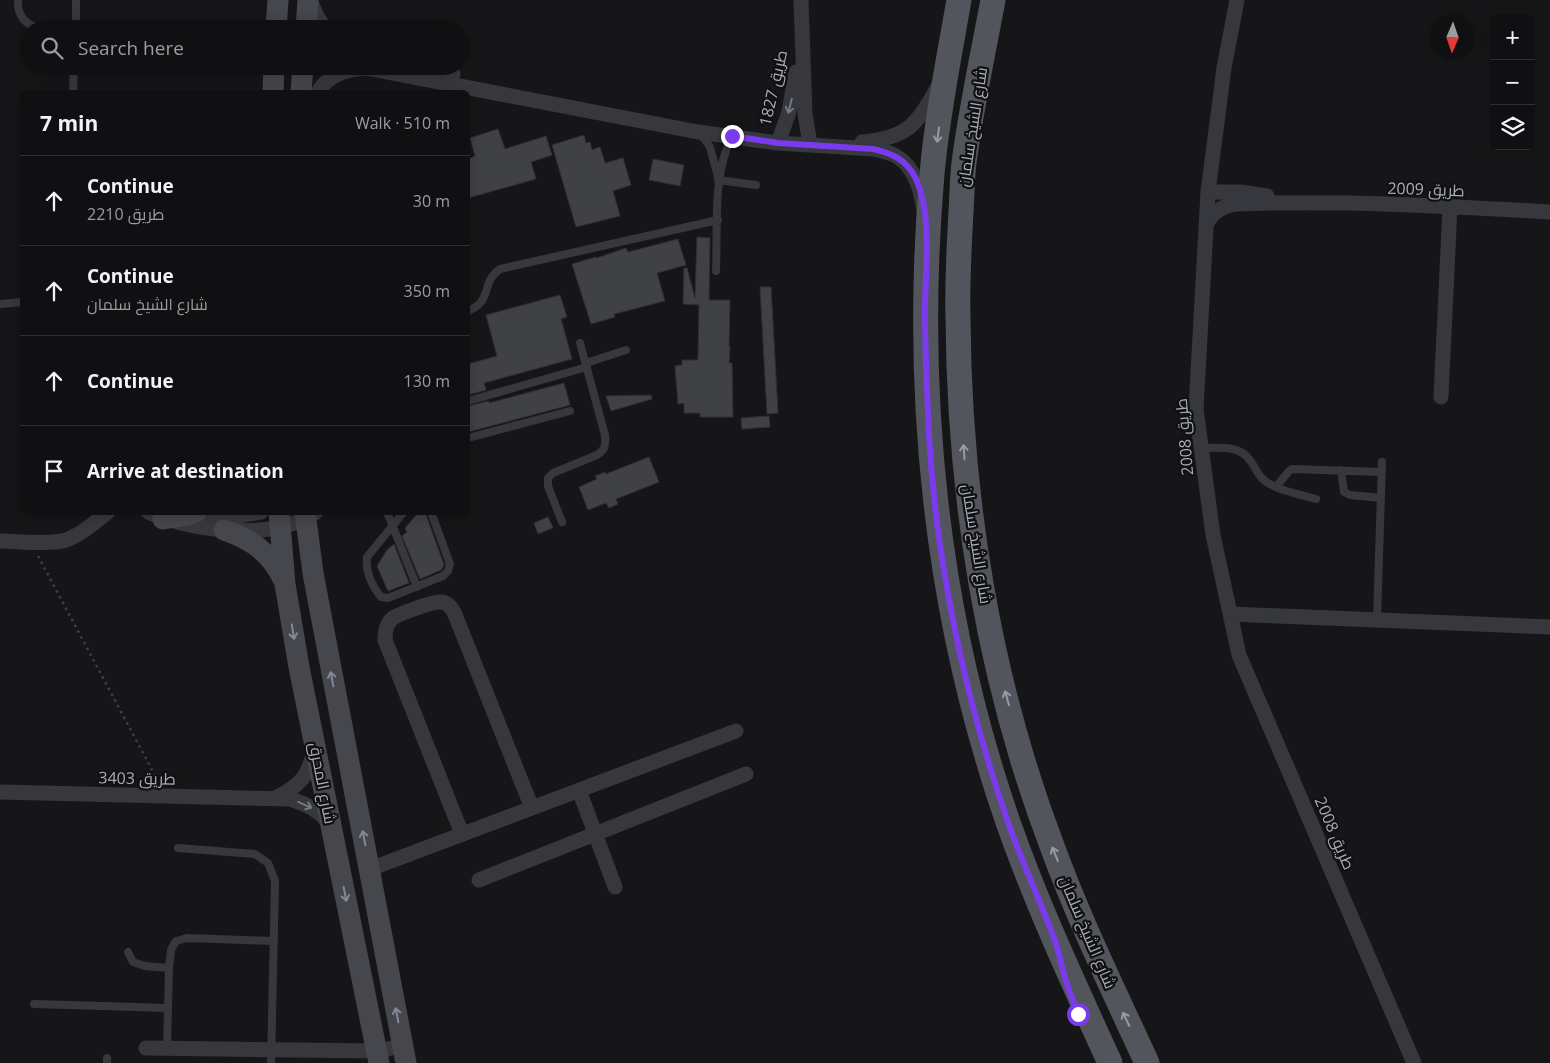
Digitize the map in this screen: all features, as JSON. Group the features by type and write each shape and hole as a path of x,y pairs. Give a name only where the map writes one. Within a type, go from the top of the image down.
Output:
{"main road":[{"path":"277,20 278,0"},
{"path":"307,20 309,0"},
{"name":"شارع الشيخ سلمان","path":"959,0 933,170 927,242 925,308 928,420 944,569 967,680 988,761 1009,824 1031,886 1110,1063"},
{"name":"شارع الشيخ سلمان","path":"993,0 963,164 957,270 958,368 963,446 978,562 996,658 1021,752 1048,836 1089,938 1147,1063"},
{"path":"272,90 273,75"},
{"path":"302,90 303,75"},
{"path":"156,516 188,515"},
{"name":"شارع المحرق","path":"309,515 312,573 405,1055"},
{"name":"شارع المحرق","path":"280,520 285,584 299,667 378,1057"},
{"path":"224,530 240,535 268,555 278,568 285,584"},
{"path":"336,848 353,864 370,870"}],"street":[{"path":"309,0 320,20"},
{"name":"طريق 1827","path":"800,0 805,114 810,141"},
{"path":"1206,225 1208,192 1224,68 1237,0"},
{"name":"طريق 1827","path":"779,140 789,112 802,41"},
{"path":"402,75 698,132 779,140 858,142 884,140 902,132 916,122 927,107 947,69"},
{"path":"320,90 337,75"},
{"path":"458,75 699,126 779,140"},
{"path":"810,141 873,149 900,158 915,178 922,196 927,242"},
{"name":"طريق 2009","path":"1208,192 1240,192 1300,202"},
{"name":"طريق 2009","path":"1206,225 1214,212 1228,205 1300,202 1550,212"},
{"path":"1441,396 1450,207"},
{"name":"طريق 2008","path":"1206,225 1196,409 1213,535 1239,655 1414,1063"},
{"path":"0,541 65,540 83,531 104,515"},
{"path":"156,516 208,519 238,515"},
{"path":"156,516 194,526 224,530 250,530 280,520 309,515"},
{"path":"462,834 385,640 386,628 393,618 432,602 443,602 454,612 532,808"},
{"path":"1230,614 1550,627"},
{"path":"370,870 736,731"},
{"path":"273,799 290,791 304,779 312,763 315,744"},
{"path":"479,880 746,774"},
{"path":"579,790 615,887"},
{"name":"طريق 3403","path":"1,796 166,796 290,799 306,804 320,813 331,825"},
{"path":"1057,946 1071,995 1100,1063"},
{"name":"شارع المحرق","path":"146,1048 272,1057 378,1057 405,1055"}],"lane":[{"path":"18,0 18,9 21,18 24,20"},
{"path":"76,0 76,20"},
{"path":"74,75 74,90"},
{"path":"698,132 710,147 718,180"},
{"path":"716,271 718,180 723,158 732,136"},
{"path":"718,180 756,185"},
{"path":"470,311 482,302 489,280 500,269 718,220"},
{"path":"0,304 20,302"},
{"path":"562,522 548,486 548,478 553,474 597,456 605,446 605,435 580,343"},
{"path":"470,400 586,365 626,350"},
{"path":"470,437 570,412"},
{"path":"1202,448 1225,448 1240,451 1249,458 1256,471 1264,480 1276,487 1316,499"},
{"path":"1377,620 1382,462"},
{"path":"1276,487 1286,473 1292,469 1382,472"},
{"path":"1341,470 1344,492 1350,495 1381,498"},
{"path":"388,515 417,587"},
{"path":"402,515 367,556 366,565 375,590 381,597 388,598 417,587 443,576 448,571 450,564 432,515"},
{"path":"178,848 255,854 268,863 275,881 272,1057"},
{"path":"167,1049 169,968 171,950 176,941 187,938 274,942"},
{"path":"128,952 133,962 145,966 169,968"},
{"path":"34,1004 168,1008"}],"path":[{"path":"31,542 166,796"}],"building":[{"path":"498,129 505,149 546,136 552,155 531,162 536,179 470,197 470,158 475,156 470,138"},
{"path":"584,135 586,143 590,142 592,150 600,147 605,163 623,158 631,185 613,191 620,216 576,227 552,145"},
{"path":"653,159 684,165 680,186 649,180"},
{"path":"697,237 710,238 709,300 730,300 729,363 732,363 733,417 700,417 700,413 684,413 684,403 678,404 675,366 682,365 682,360 698,360 699,305 683,304 684,268 687,268 695,298"},
{"path":"678,239 686,265 657,273 665,301 614,314 615,317 591,324 572,264 626,248 628,252"},
{"path":"760,287 771,287 778,413 767,414"},
{"path":"560,295 567,317 561,319 572,359 484,383 486,390 470,394 470,363 497,356 486,315"},
{"path":"564,383 570,405 470,431 470,406 489,401 489,403"},
{"path":"651,395 652,399 611,411 606,396"},
{"path":"769,416 770,427 742,429 741,418"},
{"path":"649,457 659,482 616,499 618,504 609,508 606,503 588,510 579,487 597,479 595,476 605,472 606,474"},
{"path":"416,515 426,515 444,565 441,570 420,579 402,536 407,532 405,528"},
{"path":"548,517 553,528 538,534 534,523"},
{"path":"394,544 409,583 388,591 377,566 387,550"}],"route":[{"path":"732,136 778,143 873,149 900,158 915,178 922,196 927,242 925,308 929,439 944,569 956,634 988,761 1031,886 1057,946 1063,971 1078,1014"}]}
